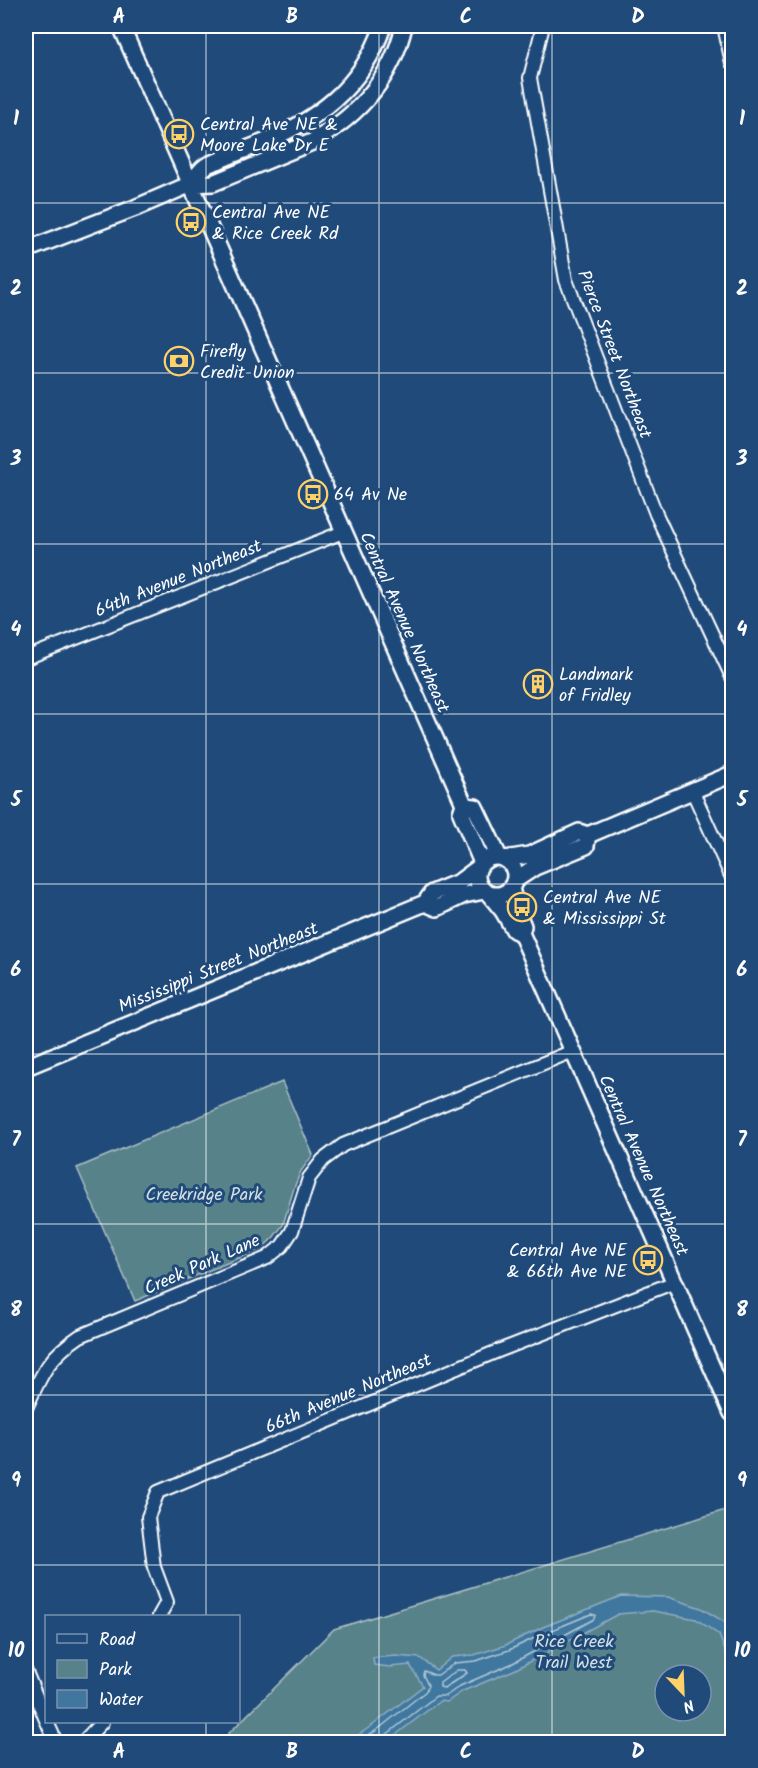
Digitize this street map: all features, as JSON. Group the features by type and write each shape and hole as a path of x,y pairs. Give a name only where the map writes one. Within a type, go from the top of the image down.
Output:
{"street":[{"name":"Central Avenue Northeast","path":"121,26 464,806 461,813 480,866"},
{"path":"191,184 205,166 290,131 308,121 336,99 360,72 378,41 383,26"},
{"path":"26,250 191,184 213,183 229,177 312,142 338,127 380,82 389,68 404,26"},
{"name":"Pierce Street Northeast","path":"543,26 530,78 566,280 656,514 732,677"},
{"path":"724,26 732,63"},
{"name":"64th Avenue Northeast","path":"26,658 344,532"},
{"path":"588,835 586,846 535,867 501,894 486,892 477,880 480,866 492,857 529,855 579,832 588,835 732,774"},
{"path":"692,790 732,878"},
{"name":"Central Avenue Northeast","path":"464,806 475,807 502,858"},
{"path":"502,858 513,868 513,884"},
{"name":"Mississippi Street Northeast","path":"26,1067 425,903 432,893 459,882 480,866"},
{"name":"Central Avenue Northeast","path":"513,884 515,906 524,926 521,933"},
{"name":"Central Avenue Northeast","path":"486,892 502,910 514,930 521,933 732,1413"},
{"name":"Mississippi Street Northeast","path":"425,903 436,908 464,895 486,892"},
{"name":"Creek Park Lane","path":"26,1408 47,1365 62,1348 80,1336 267,1258 282,1245 292,1231 309,1178 323,1160 343,1145 573,1051"},
{"name":"66th Avenue Northeast","path":"160,1615 167,1602 154,1567 148,1517 158,1492 498,1351 675,1282"},
{"path":"26,1672 45,1716"},
{"path":"48,1723 56,1743"},
{"path":"83,1743 101,1723"}],"green space":[{"name":"Creekridge Park","path":"282,1082 313,1155 301,1171 283,1225 261,1249 135,1301 77,1168"},
{"name":"Rice Creek Trail West","path":"732,1508 732,1742 220,1742 334,1629"}],"water":[{"path":"621,1596 668,1597 701,1608 728,1624 732,1631 732,1669 719,1635 696,1619 653,1611 618,1614 514,1670 463,1691 447,1702 440,1701 386,1742 316,1742 352,1739 423,1686 410,1665 390,1667 374,1665 373,1658 395,1656 420,1658 436,1670 452,1657 474,1655 506,1645 543,1627"}],"place":[{"name":"Central Ave NE & Moore Lake Dr E","path":"179,134"},
{"name":"Central Ave NE & Rice Creek Rd","path":"191,222"},
{"name":"Firefly Credit Union","path":"179,361"},
{"name":"64 Av Ne","path":"313,494"},
{"name":"Landmark of Fridley","path":"538,684"},
{"name":"Central Ave NE & Mississippi St","path":"522,907"},
{"name":"Central Ave NE & 66th Ave NE","path":"648,1260"}]}
